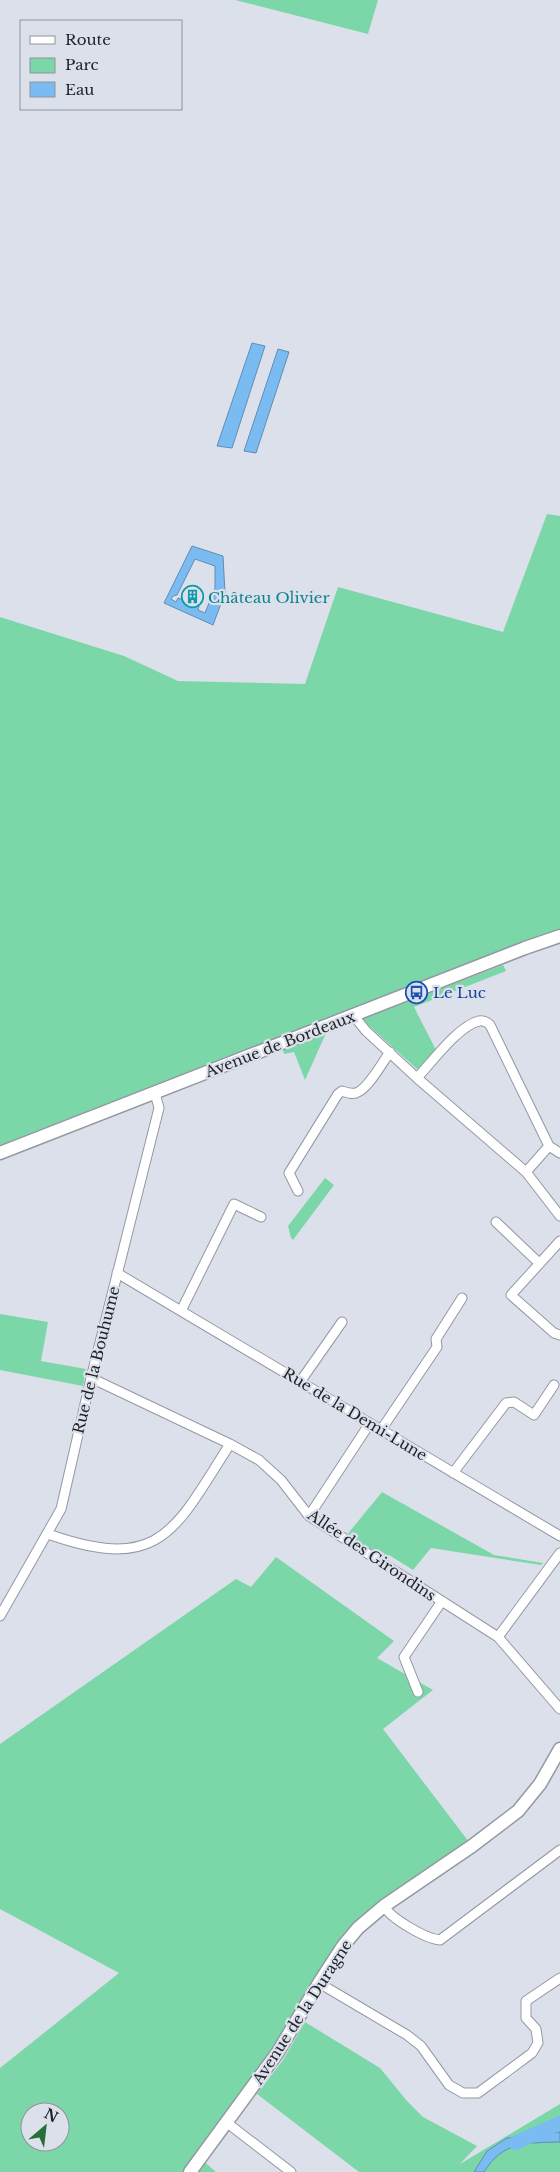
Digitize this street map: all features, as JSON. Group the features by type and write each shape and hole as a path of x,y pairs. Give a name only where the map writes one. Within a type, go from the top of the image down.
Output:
{"main road":[{"name":"Avenue de Bordeaux","path":"0,1153 525,948 557,938"},
{"name":"Avenue de la Duragne","path":"190,2172 278,2052 319,1983 343,1946 358,1928 384,1906 472,1846 518,1811 540,1784 560,1749"}],"street":[{"path":"354,1016 366,1031 417,1078 526,1172 560,1216"},
{"path":"417,1078 464,1029 480,1020 486,1021 490,1025 549,1146 560,1153"},
{"path":"298,1192 289,1173 338,1094 342,1091 351,1094 358,1093 364,1088 390,1052"},
{"name":"Rue de la Bouhume","path":"0,1616 61,1508 91,1378 159,1108 155,1093"},
{"path":"526,1172 549,1146"},
{"path":"181,1311 234,1204 261,1217"},
{"path":"496,1222 539,1263"},
{"path":"560,1241 511,1295 554,1333 560,1335"},
{"name":"Rue de la Demi-Lune","path":"117,1273 560,1536"},
{"path":"381,1430 437,1347 436,1339 462,1298"},
{"path":"300,1382 342,1322"},
{"name":"Allée des Girondins","path":"91,1378 230,1444 259,1460 281,1480 309,1516 498,1638 560,1709"},
{"path":"454,1473 506,1404 514,1402 534,1415 554,1386"},
{"path":"309,1516 370,1423"},
{"path":"48,1534 87,1546 108,1549 136,1548 158,1539 186,1512 230,1444"},
{"path":"498,1638 560,1554"},
{"path":"418,1692 404,1657 442,1602"},
{"path":"384,1906 386,1910 398,1919 431,1939 440,1940 560,1850"},
{"path":"319,1983 407,2035 421,2046 449,2085 463,2093 478,2093 532,2053 538,2044 536,2029 526,2018 526,2001 560,1978"},
{"path":"226,2122 291,2172"}],"green space":[{"path":"235,0 378,0 368,34"},
{"path":"547,514 560,516 560,939 0,1153 0,617 124,656 178,681 305,684 338,587 503,632"},
{"path":"503,965 506,971 414,1007 436,1050 420,1068 417,1069 368,1025 363,1025 364,1018"},
{"path":"326,1033 305,1080 294,1052 284,1054 283,1049"},
{"path":"325,1178 334,1185 293,1240 288,1226"},
{"path":"0,1314 48,1322 41,1361 86,1369 83,1386 0,1370"},
{"path":"382,1492 494,1555 543,1563 541,1565 431,1548 413,1570 389,1555 384,1561 346,1536"},
{"path":"276,1557 394,1641 377,1658 433,1690 383,1729 472,1846 358,1928 200,2158 216,2172 0,2172 0,2068 119,1973 0,1909 0,1744 236,1579 251,1587"},
{"path":"305,2022 380,2068 423,2117 477,2146 460,2164 560,2104 560,2172 359,2172 257,2094 283,2060"}],"water":[{"path":"252,343 265,346 232,448 217,446"},
{"path":"278,349 289,352 256,453 244,451"},
{"path":"192,546 223,556 225,593 213,625 164,603","holes":["195,559 215,566 215,588 205,613 198,610 199,606 178,598 176,602 171,599 177,595"]},
{"path":"560,2132 560,2142 526,2144 508,2149 499,2154 484,2172 474,2172 487,2151 507,2138"}],"waterway":[{"path":"515,2143 560,2123"}],"place":[{"name":"Château Olivier","path":"192,597"},
{"name":"Le Luc","path":"417,992"}]}
